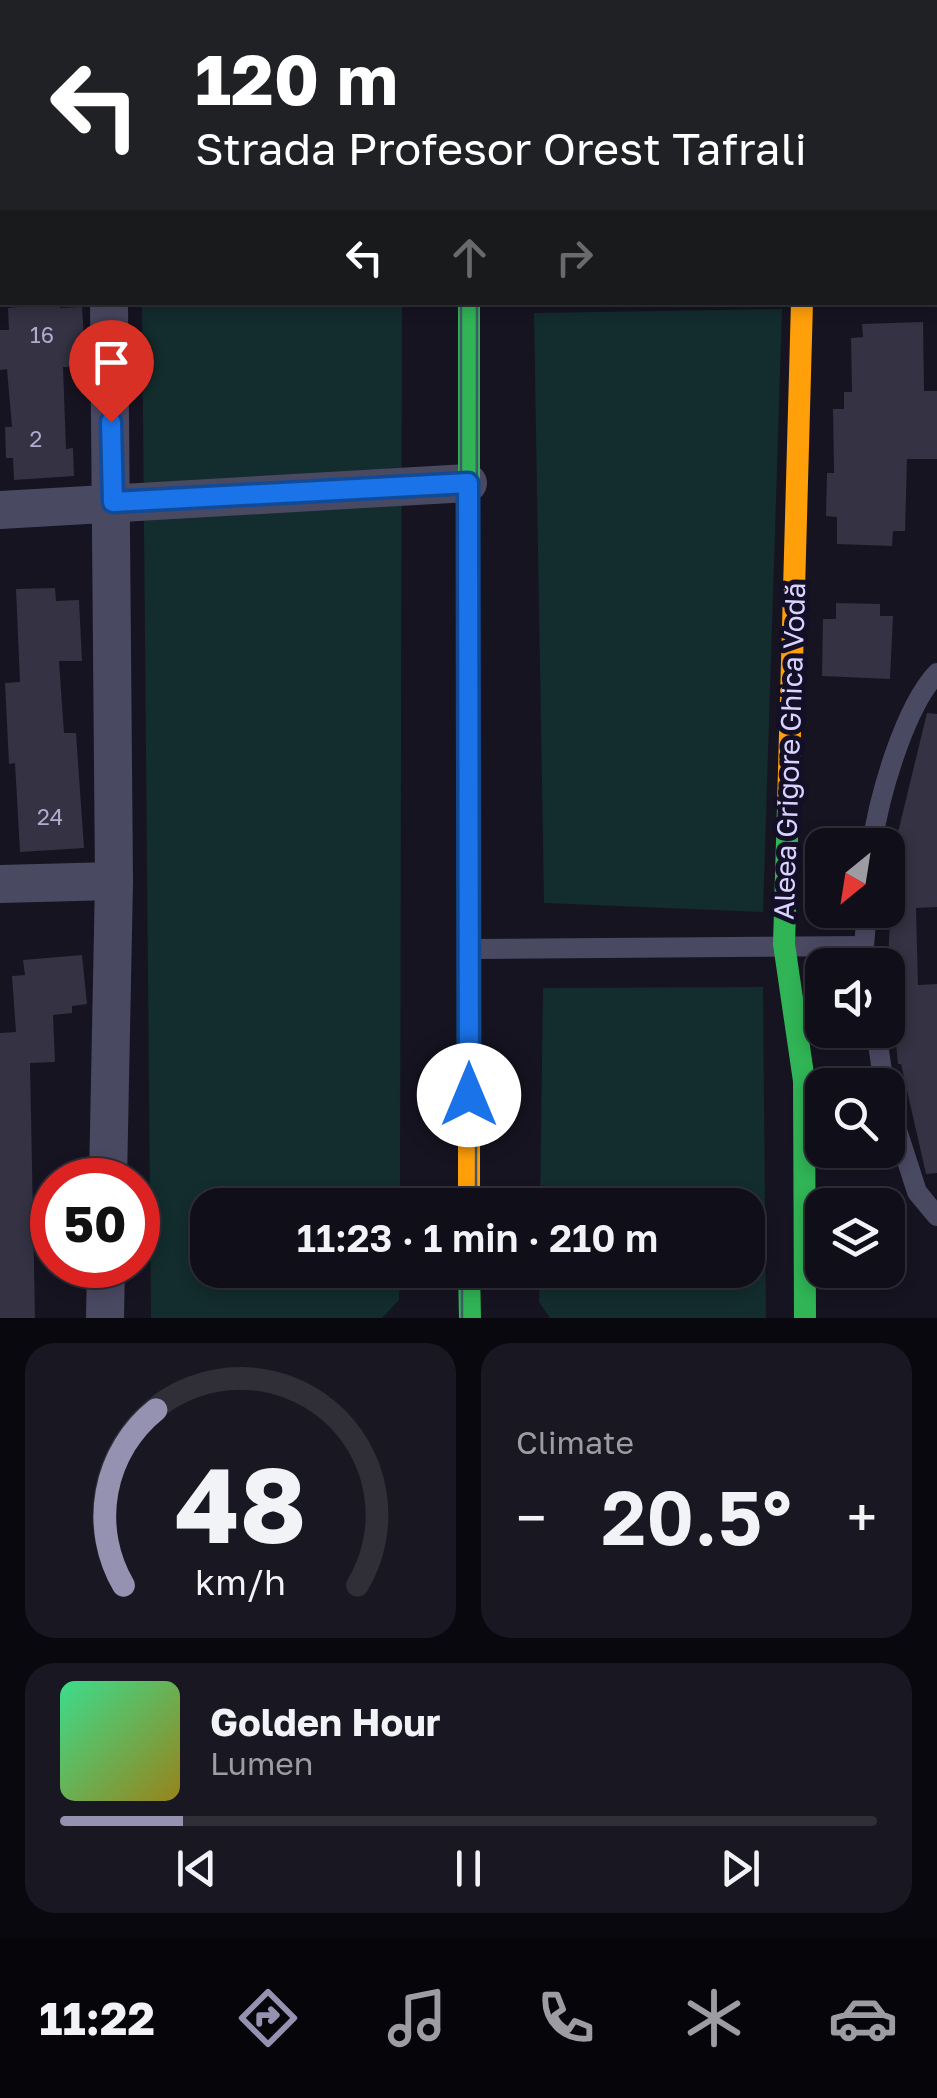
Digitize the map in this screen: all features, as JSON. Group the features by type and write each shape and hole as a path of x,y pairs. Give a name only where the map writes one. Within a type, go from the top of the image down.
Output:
{"street":[{"path":"108,1158 114,880 109,305"},
{"path":"469,305 469,1188"},
{"name":"Aleea Grigore Ghica Vodă","path":"802,305 784,944 804,1081 806,1318"},
{"path":"0,510 468,483"},
{"path":"0,884 114,880"},
{"path":"104,1318 105,1288"},
{"path":"470,1288 470,1318"}],"lane":[{"path":"877,828 898,749 921,690 937,673"},
{"path":"470,949 784,944 811,948"},
{"path":"905,1157 916,1192 937,1216"}],"green space":[{"path":"142,305 402,305 400,1188 190,1188 190,1288 399,1288 399,1300 382,1318 151,1318 151,1288 160,1288 160,1158 150,1158"},
{"path":"782,309 763,912 544,903 534,313"},
{"path":"763,987 765,1188 540,1188 543,988"},
{"path":"765,1208 766,1318 550,1318 539,1302 539,1288 765,1288"}],"building":[{"path":"82,307 84,339 76,339 77,367 63,367 66,449 73,448 74,476 14,480 13,458 6,458 5,427 12,427 7,369 0,370 0,330 9,330 8,308"},
{"path":"923,322 924,391 937,391 937,459 907,459 905,531 893,531 892,546 837,544 837,517 826,516 827,473 834,473 833,409 844,409 844,392 852,392 851,338 863,337 862,324"},
{"path":"55,588 56,601 79,600 82,661 59,661 64,733 76,733 84,848 20,852 15,763 9,764 5,683 20,682 16,589"},
{"path":"836,603 880,604 880,616 893,616 890,679 822,676 823,619 836,619"},
{"path":"927,713 937,714 937,907 916,908 918,985 937,984 937,1173 926,1174 905,1068 898,1064 896,1048 905,1048 905,948 889,948 890,928 905,928 905,828 899,828"},
{"path":"82,955 87,1004 72,1006 72,1013 53,1015 55,1062 30,1063 30,1288 34,1288 35,1318 0,1318 0,1033 16,1032 12,976 25,975 23,960"}],"tram line":[{"path":"461,305 461,1012"},
{"path":"476,1188 477,305"},
{"path":"462,1288 462,1318"}],"traffic: fast":[{"path":"469,305 469,1065"},
{"path":"788,806 784,944 804,1081 805,1318"},
{"path":"469,1288 470,1318"}],"traffic: slow":[{"path":"788,806 802,305"},
{"path":"469,1065 469,1188"}],"route":[{"path":"111,422 113,502 468,483 469,1095"}]}
